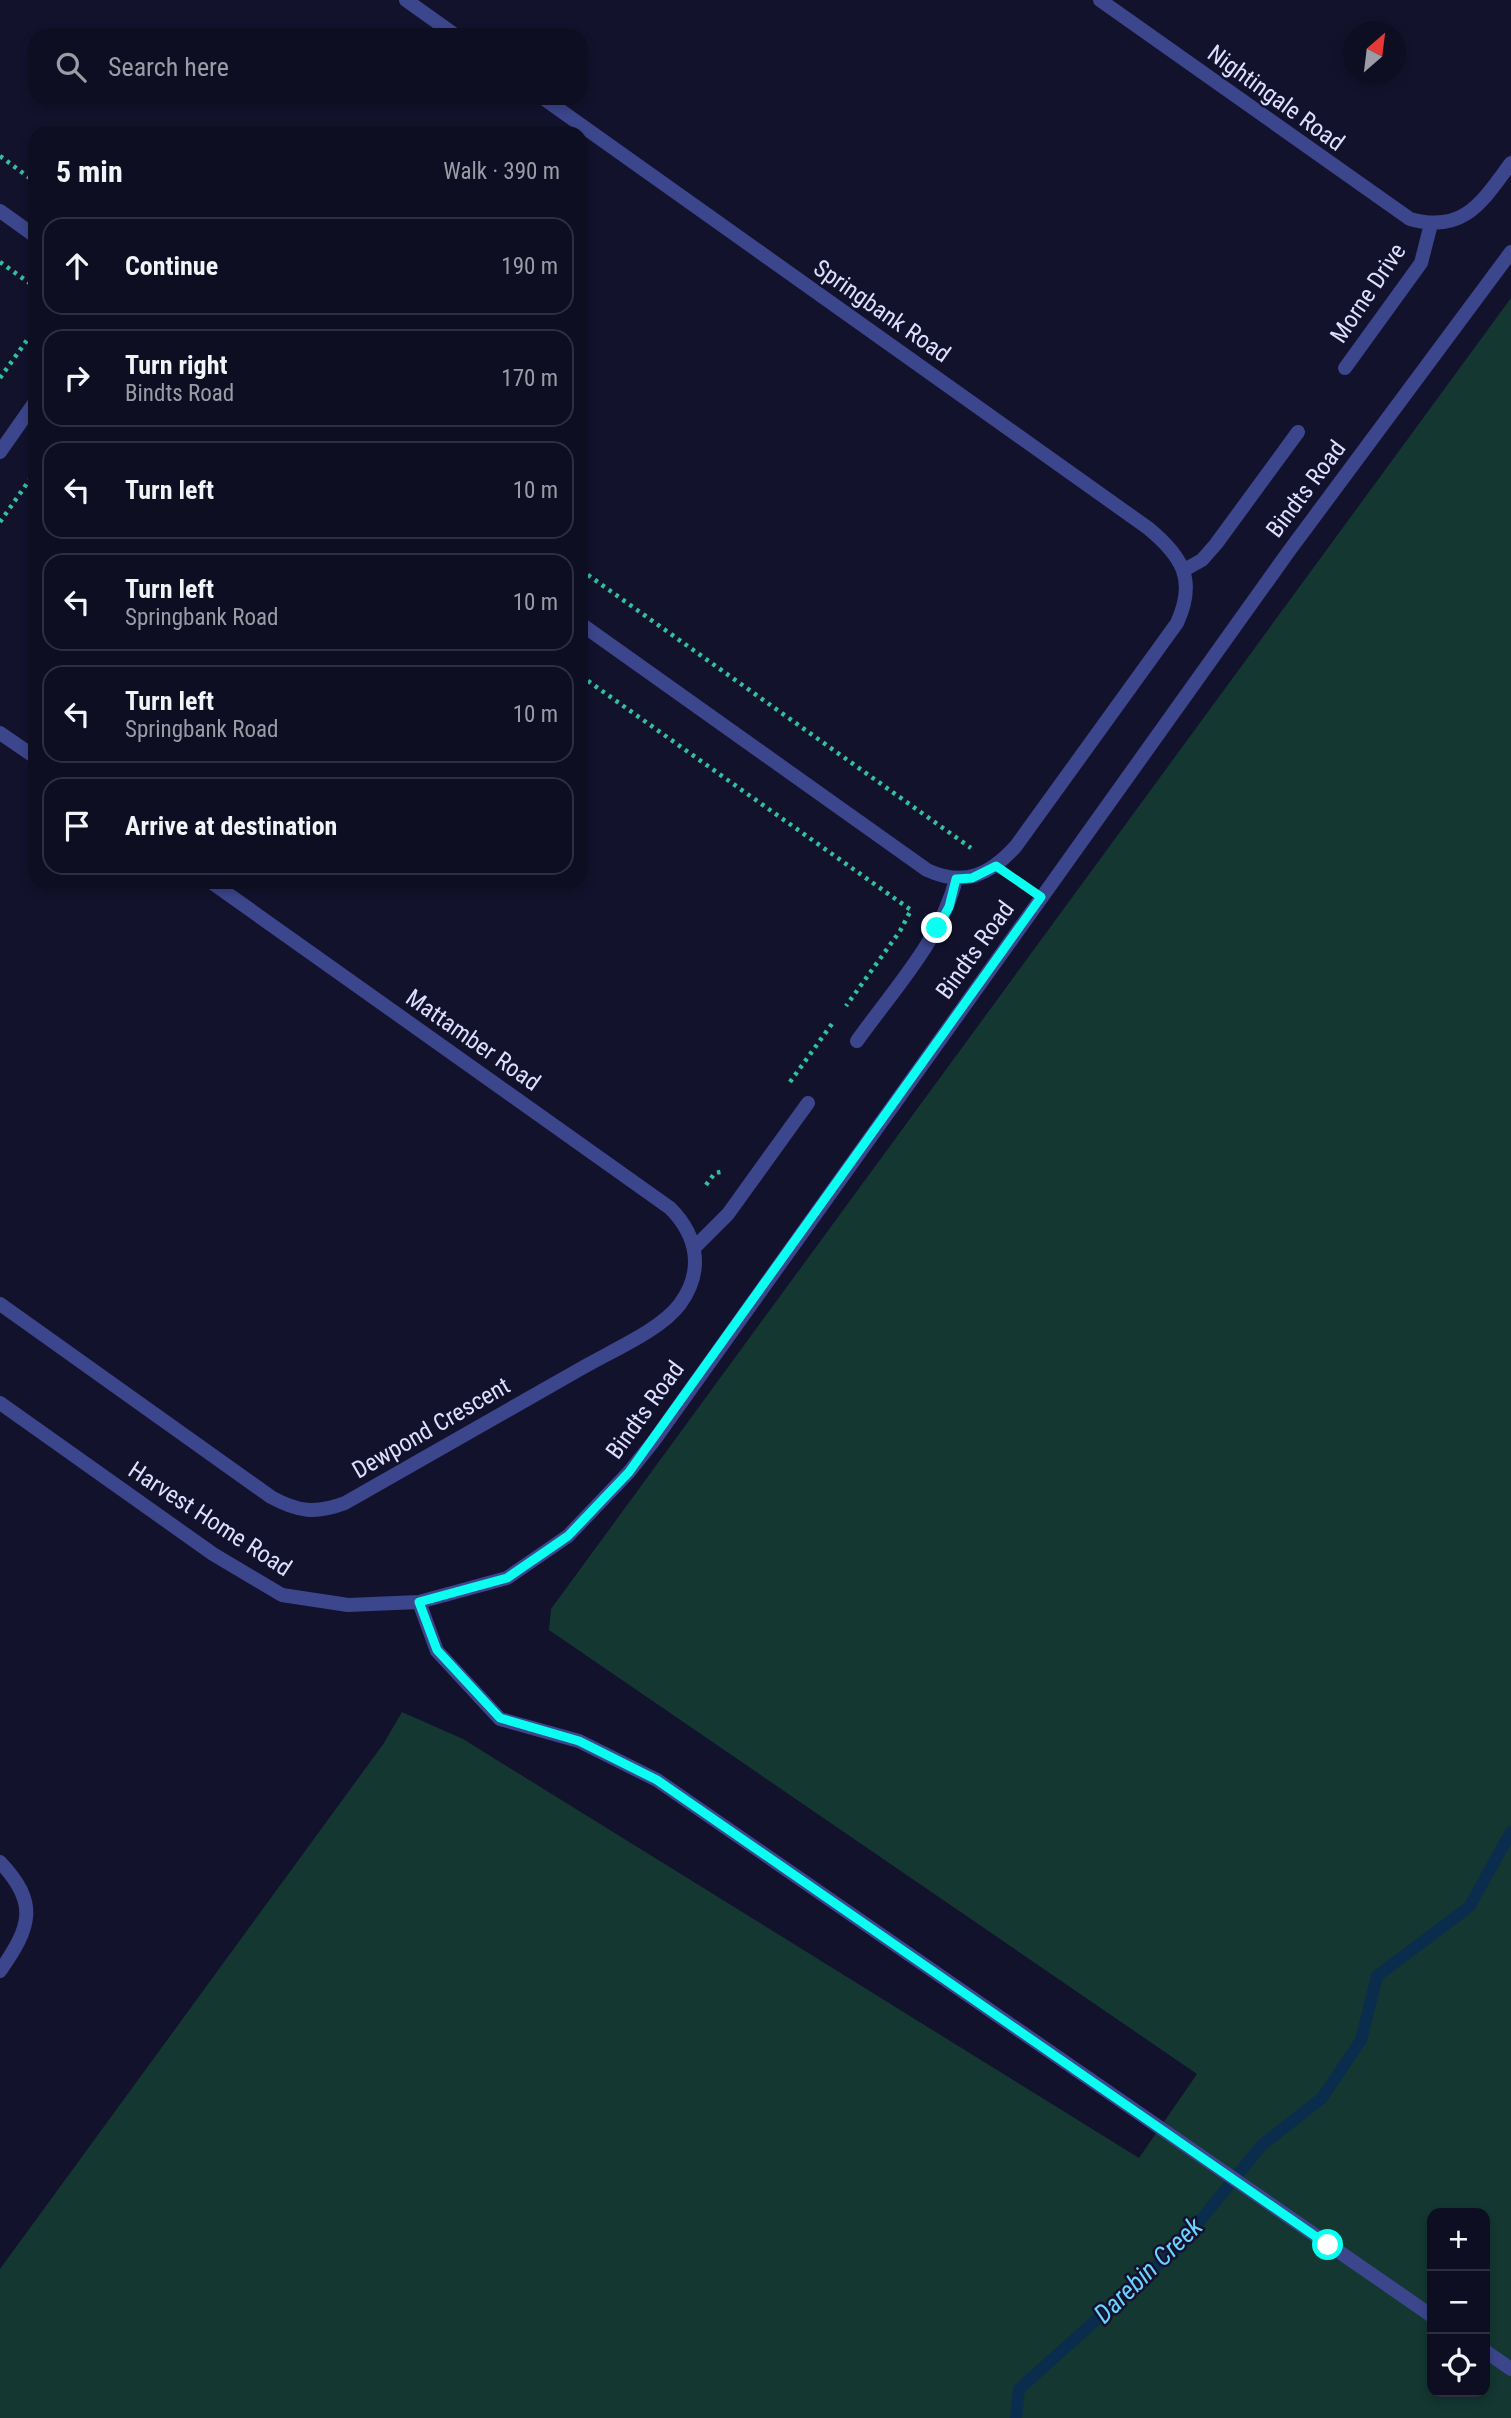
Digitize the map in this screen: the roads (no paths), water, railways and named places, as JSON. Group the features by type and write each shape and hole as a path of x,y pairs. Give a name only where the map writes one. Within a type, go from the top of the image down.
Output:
{"street":[{"path":"406,0 445,28"},
{"name":"Nightingale Road","path":"1100,0 1394,210 1410,219 1432,224"},
{"name":"Springbank Road","path":"553,105 582,126"},
{"name":"Springbank Road","path":"588,130 1148,528 1176,553 1184,570"},
{"name":"Morne Drive","path":"1345,368 1422,263 1432,224 1450,223 1475,208 1511,163"},
{"path":"0,211 28,231"},
{"name":"Bindts Road","path":"419,1602 507,1578 568,1536 629,1472 1289,551 1511,252"},
{"path":"0,452 28,412"},
{"path":"588,629 927,870 956,879 972,878 996,866 1016,846 1177,623 1186,600 1184,570 1202,560 1216,544 1297,432"},
{"path":"0,733 28,752"},
{"path":"857,1041 937,928 949,907 956,879"},
{"name":"Mattamber Road","path":"221,889 670,1208 682,1220 694,1248"},
{"path":"694,1248 728,1214 808,1103"},
{"name":"Dewpond Crescent","path":"0,1304 271,1497 307,1512 326,1511 345,1503 664,1321 688,1292 697,1261 694,1248"},
{"name":"Harvest Home Road","path":"0,1403 213,1554 282,1595 348,1605 419,1602"},
{"path":"419,1602 437,1650 500,1718 579,1741 657,1780 1427,2313"},
{"path":"0,1862 16,1879 26,1900 28,1918 12,1953 0,1971"},
{"path":"1490,2355 1511,2370"}],"waterway":[{"name":"Darebin Creek","path":"1016,2418 1019,2389 1180,2245 1262,2145 1322,2098 1361,2040 1377,1976 1469,1907 1511,1832"}]}
